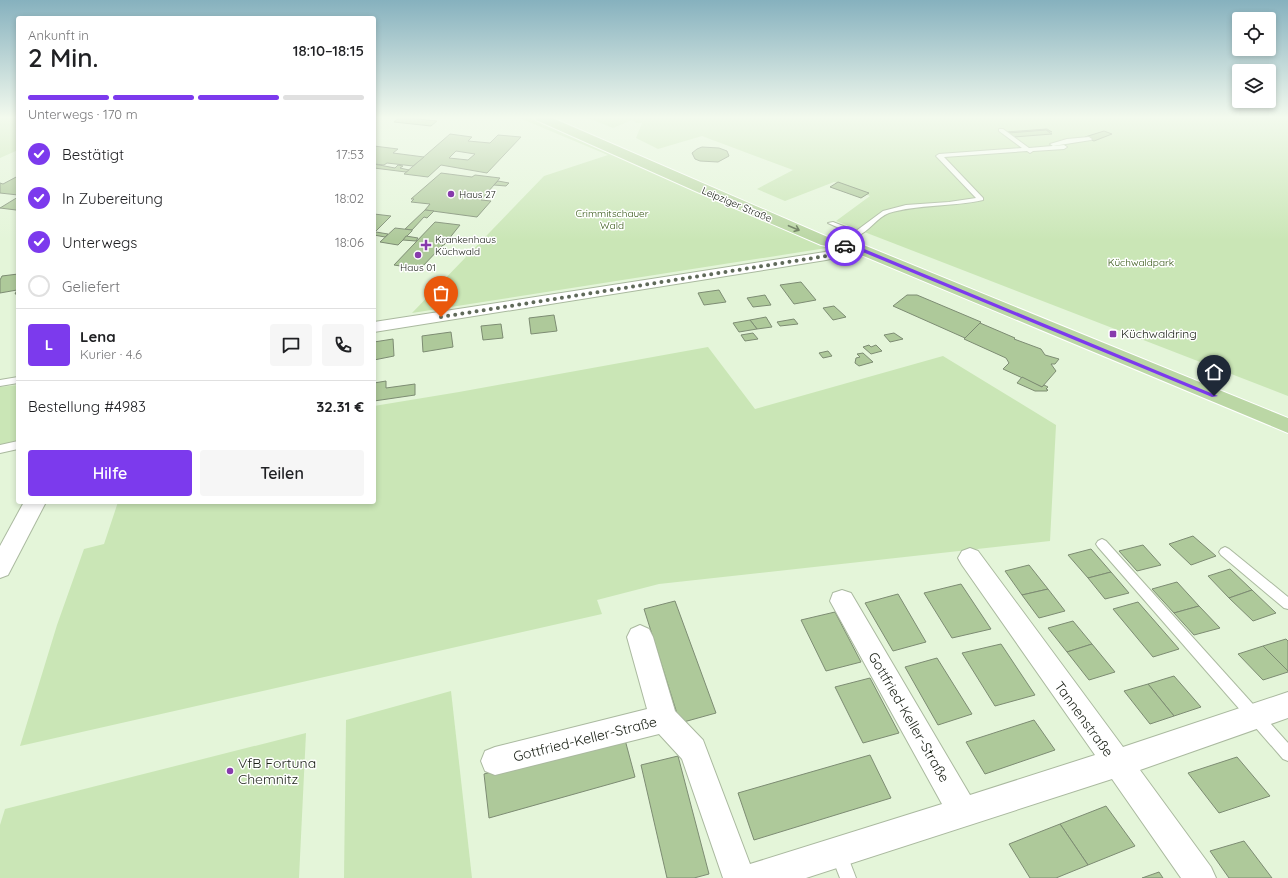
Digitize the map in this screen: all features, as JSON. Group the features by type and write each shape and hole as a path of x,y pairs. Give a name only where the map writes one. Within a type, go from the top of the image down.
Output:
{"main road":[{"name":"Leipziger Straße","path":"632,158 822,240 848,245 1288,426"},
{"name":"Leipziger Straße","path":"658,158 836,233 848,245"}],"street":[{"path":"376,327 826,256 833,254 848,245"},
{"path":"0,568 34,504"},
{"name":"Tannenstraße","path":"970,558 1200,878"},
{"name":"Gottfried-Keller-Straße","path":"842,601 963,812"},
{"path":"640,637 664,719"},
{"path":"756,878 843,865 963,812 1117,763 1288,705"},
{"name":"Gottfried-Keller-Straße","path":"495,761 664,719 693,750 738,878"}],"lane":[{"path":"831,223 857,234 885,212 906,207 949,204 982,199 941,158"},
{"path":"0,383 16,380"},
{"path":"0,449 16,445"},
{"path":"1102,544 1288,754"},
{"path":"1225,552 1288,604"}],"green space":[{"name":"Crimmitschauer Wald","path":"599,158 627,158 833,247 412,313 544,176"},
{"name":"Küchwaldpark","path":"761,158 1288,158 1288,396 836,221 870,196 834,182 785,201 757,189 793,170"},
{"path":"708,347 755,409 943,356 1056,425 1050,541 659,584 597,600 602,614 20,746 57,625 84,549 104,544 117,504 376,504 376,406"},
{"path":"16,385 16,447 0,450 0,387"},
{"path":"451,691 472,878 344,878 346,720"},
{"name":"VfB Fortuna Chemnitz","path":"306,733 299,878 0,878 0,825 5,809"}],"building":[{"path":"376,158 423,158 413,166 387,163 384,165 376,164"},
{"path":"422,158 468,160 470,158 501,158 487,173 441,165 428,177 404,174"},
{"path":"725,158 718,162 700,161 695,159"},
{"path":"376,164 395,168 398,165 403,166 400,168 409,170 406,172 376,168"},
{"name":"Haus 27","path":"441,173 472,177 475,175 500,178 481,200 491,201 477,217 425,210 430,204 411,202 414,199 411,199"},
{"path":"16,177 16,195 0,193 0,183 3,184"},
{"path":"498,181 509,183 506,186 494,185"},
{"path":"838,182 869,193 861,198 830,187"},
{"path":"16,198 16,210 0,208"},
{"path":"425,210 434,211 427,218 424,217 412,230 405,229"},
{"path":"376,214 391,216 376,231"},
{"name":"Haus 01","path":"435,222 460,225 444,245 420,269 394,265"},
{"path":"395,228 412,231 398,245 380,242"},
{"path":"376,232 388,234 385,237 376,235"},
{"path":"406,236 418,238 416,241 403,240"},
{"path":"16,274 16,290 0,293 0,280 2,276"},
{"path":"801,282 816,300 794,304 780,285"},
{"path":"719,290 726,302 704,305 698,293"},
{"path":"765,295 771,305 753,307 747,298"},
{"path":"907,295 917,295 981,322 965,338 893,306"},
{"path":"834,306 846,317 833,320 823,308"},
{"path":"554,315 557,331 531,334 529,318"},
{"path":"766,317 772,327 757,329 750,320"},
{"path":"794,319 798,324 780,326 777,322"},
{"path":"750,320 757,329 739,332 733,323"},
{"path":"980,323 1015,338 1014,339 1041,349 1045,355 1059,359 1055,364 1051,364 1056,371 1042,387 1003,369 1009,363 1006,358 964,339"},
{"path":"501,324 503,338 483,340 481,326"},
{"path":"451,332 453,347 423,352 422,336"},
{"path":"753,333 758,339 745,341 741,335"},
{"path":"894,333 903,339 890,342 884,335"},
{"path":"393,339 394,356 376,360 376,342"},
{"path":"869,345 871,347 876,345 882,351 871,354 863,347"},
{"path":"828,351 832,356 823,358 819,353"},
{"path":"863,353 873,362 859,366 855,363 856,358 860,357 857,354"},
{"path":"1022,377 1042,387 1044,385 1048,387 1046,389 1048,390 1035,391 1017,383"},
{"path":"386,381 386,388 415,384 415,395 376,401 376,383"},
{"path":"1193,536 1216,556 1191,565 1169,544"},
{"path":"1143,545 1161,565 1137,571 1119,551"},
{"path":"1091,549 1111,572 1088,578 1068,555"},
{"path":"1029,565 1048,589 1022,595 1005,571"},
{"path":"1230,569 1252,590 1229,598 1208,576"},
{"path":"1111,572 1129,593 1105,599 1088,578"},
{"path":"1177,582 1199,606 1174,613 1152,589"},
{"path":"961,584 991,629 952,638 924,593"},
{"path":"1048,589 1065,611 1039,618 1022,595"},
{"path":"1252,590 1276,613 1253,621 1229,598"},
{"path":"898,594 926,642 893,651 865,603"},
{"path":"675,601 716,713 680,723 644,609"},
{"path":"1138,602 1179,649 1153,657 1113,609"},
{"path":"1199,606 1220,628 1194,635 1174,613"},
{"path":"835,612 861,662 826,671 801,620"},
{"path":"1073,621 1092,644 1067,652 1048,628"},
{"path":"1286,639 1288,641 1288,671 1263,646"},
{"path":"1001,644 1035,695 995,706 962,653"},
{"path":"1092,644 1115,672 1089,680 1067,652"},
{"path":"1263,646 1288,672 1263,680 1238,654"},
{"path":"937,658 972,714 938,725 905,667"},
{"path":"1174,676 1201,707 1174,716 1148,684"},
{"path":"870,678 899,733 863,743 835,687"},
{"path":"1148,684 1174,716 1150,724 1124,691"},
{"path":"1034,720 1055,750 985,774 966,742"},
{"path":"624,736 635,777 489,818 484,774"},
{"path":"870,755 891,798 754,840 738,793"},
{"path":"678,756 709,874 694,878 667,878 641,765"},
{"path":"1237,757 1270,796 1219,813 1188,773"},
{"path":"1106,806 1135,846 1088,865 1060,824"},
{"path":"1060,824 1088,865 1056,878 1030,878 1009,844"},
{"path":"1244,841 1272,878 1229,878 1210,851"},
{"path":"1159,872 1163,878 1142,878"}],"way so far":[{"path":"441,317 826,256 833,254 845,246"}],"place":[{"name":"Haus 27","path":"451,194"},
{"name":"Krankenhaus Küchwald","path":"426,245"},
{"name":"Haus 01","path":"418,255"},
{"name":"Küchwaldring","path":"1113,334"},
{"name":"VfB Fortuna Chemnitz","path":"230,771"}],"route":[{"path":"845,246 848,245 855,247 1214,396"}]}
